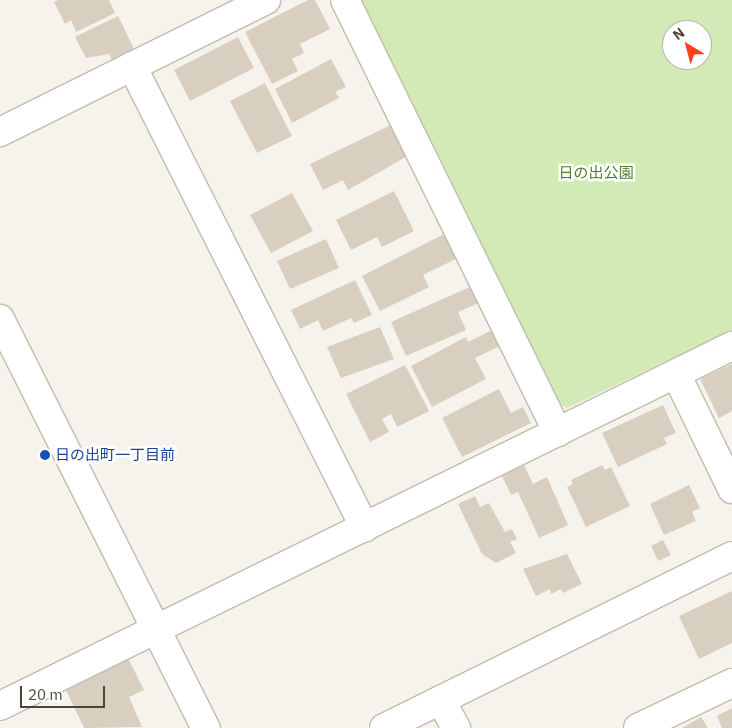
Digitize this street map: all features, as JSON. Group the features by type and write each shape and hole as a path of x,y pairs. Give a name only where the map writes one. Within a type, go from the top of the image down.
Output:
{"street":[{"path":"0,132 266,0"},
{"path":"345,0 558,432"},
{"path":"132,66 365,528"},
{"path":"0,319 206,728"},
{"path":"0,706 157,632 732,346"},
{"path":"676,374 725,457 732,489"},
{"path":"384,728 732,556"},
{"path":"638,728 732,683"},
{"path":"441,700 456,728"}],"green space":[{"name":"日の出公園","path":"362,0 732,0 732,330 567,408 554,401"}],"building":[{"path":"59,0 109,0 115,13 76,32 71,20 65,24 54,2"},
{"path":"308,0 315,0 330,29 300,44 304,53 292,59 298,71 272,84 245,32"},
{"path":"118,16 137,55 114,65 109,54 86,58 75,37"},
{"path":"238,37 254,68 190,101 174,70"},
{"path":"331,59 346,87 335,92 339,98 292,123 275,89"},
{"path":"265,83 292,136 257,153 230,101"},
{"path":"395,123 411,154 348,190 343,180 323,190 310,164"},
{"path":"394,191 414,231 382,247 377,237 351,250 336,220"},
{"path":"292,193 313,231 271,253 250,215"},
{"path":"450,231 462,256 423,275 429,287 380,311 362,276"},
{"path":"326,239 339,268 290,289 277,261"},
{"path":"355,280 372,315 354,323 351,318 323,331 318,320 300,329 291,310"},
{"path":"472,286 479,303 458,312 466,330 406,356 391,322"},
{"path":"380,327 394,359 341,378 327,347"},
{"path":"492,330 500,346 475,358 486,379 432,407 411,366 466,337 468,342"},
{"path":"732,364 732,411 719,418 700,379"},
{"path":"405,365 429,411 397,427 391,414 382,419 389,432 370,442 346,394"},
{"path":"499,389 511,413 523,407 531,423 462,457 442,418"},
{"path":"663,405 676,433 664,438 667,444 618,467 602,433"},
{"path":"524,465 533,484 547,477 568,525 539,538 518,492 511,495 502,476"},
{"path":"602,465 605,470 611,467 630,506 586,527 567,487 573,484 571,480"},
{"path":"689,485 700,508 692,512 696,521 664,535 650,504"},
{"path":"475,496 480,507 489,503 505,532 512,529 517,539 510,542 516,553 496,563 482,554 458,504"},
{"path":"663,540 671,555 658,561 651,546"},
{"path":"567,554 582,584 563,593 561,589 551,594 550,589 536,596 523,569"},
{"path":"732,591 732,643 699,659 679,616"},
{"path":"128,658 144,690 129,697 142,727 84,728 65,688"},
{"path":"732,708 732,728 722,728 717,716"},
{"path":"701,717 708,728 682,728"}],"place":[{"name":"日の出町一丁目前","path":"45,455"}]}
